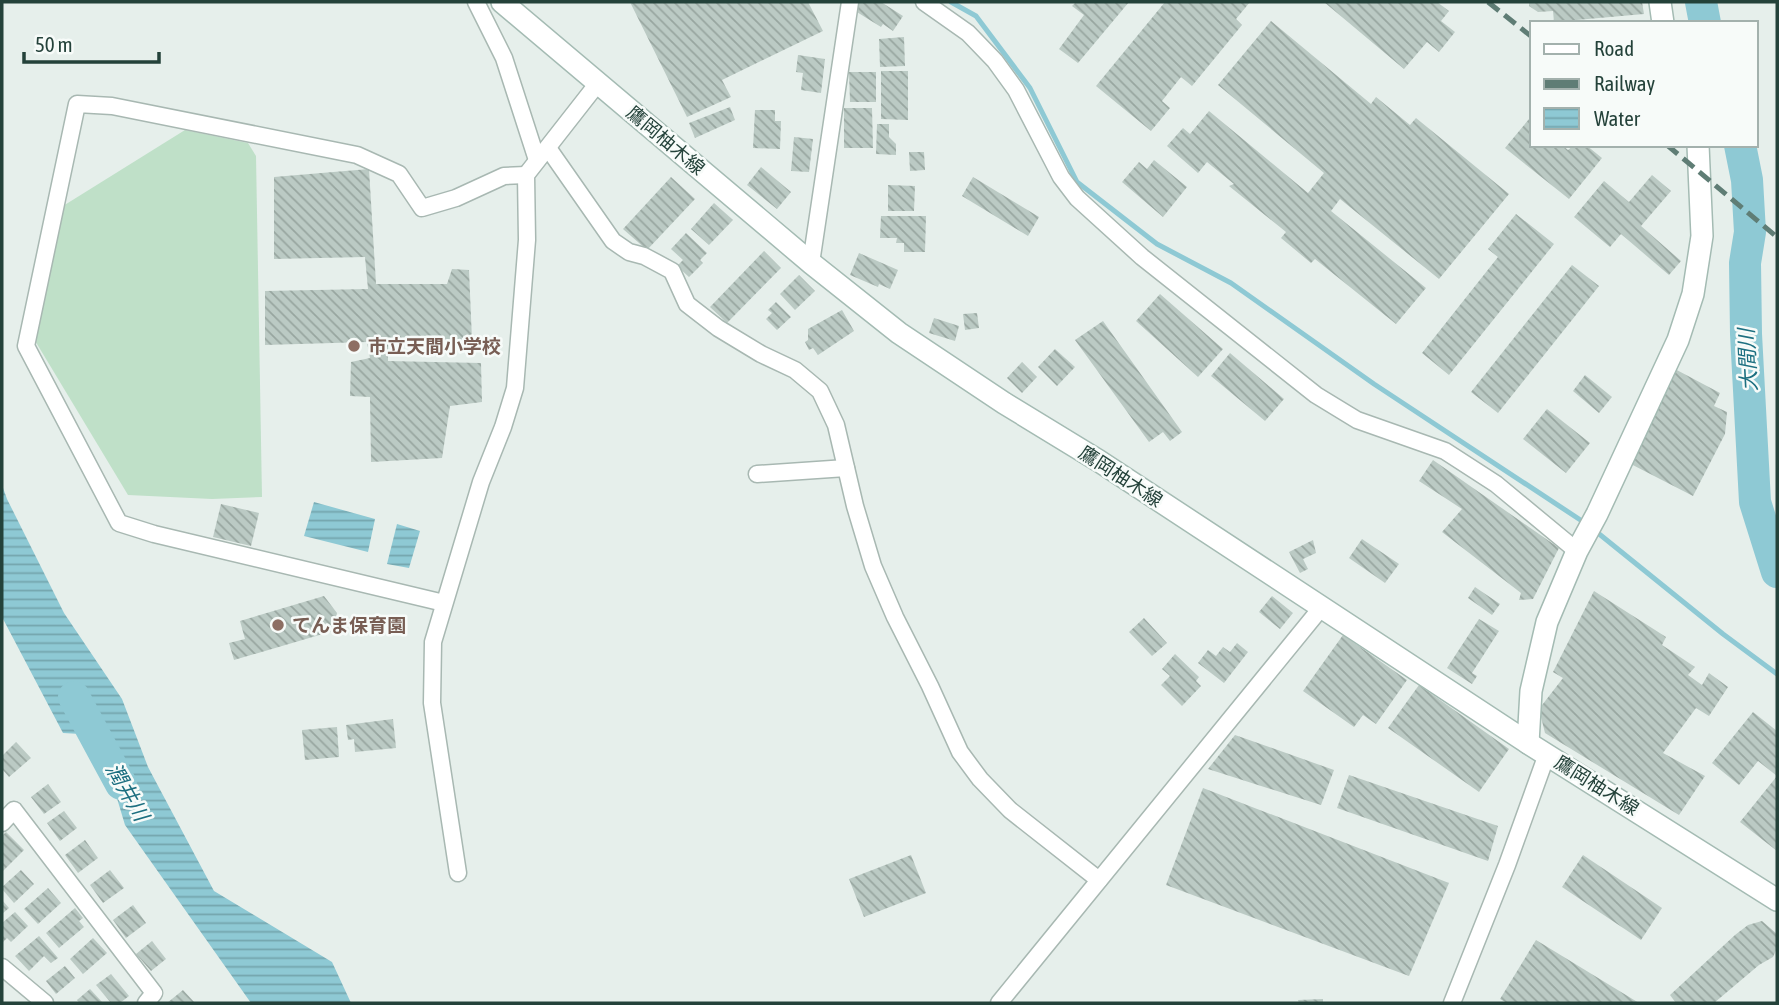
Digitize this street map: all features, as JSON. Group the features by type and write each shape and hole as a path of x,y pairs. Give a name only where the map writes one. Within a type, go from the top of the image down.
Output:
{"main road":[{"name":"鷹岡柚木線","path":"502,2 811,263 918,346 1777,900"},
{"path":"1660,2 1663,21"},
{"path":"1538,748 1531,691 1547,622 1580,545 1678,340 1693,294 1702,236 1698,147"}],"street":[{"path":"476,2 504,58 542,154 613,241 629,252 644,256 672,271 687,304 739,341 795,370 820,391 836,425 855,506 873,566 960,752 980,779 1010,810 1099,880"},
{"path":"811,263 850,2"},
{"path":"924,2 968,33 995,61 1016,90 1061,177 1077,198 1142,257 1316,395 1357,420 1445,451 1580,545"},
{"path":"458,873 432,703 433,642 481,482 515,388 527,240 526,175 598,83"},
{"path":"444,603 154,534 119,523 26,346 77,104 112,106 357,155 399,174 422,208 456,198 504,176 526,175"},
{"path":"757,474 846,468"},
{"path":"999,1003 1321,608"},
{"path":"1452,1003 1507,865 1538,748"},
{"path":"2,823 14,810 154,993 146,1003"},
{"path":"2,967 46,1003"}],"green space":[{"path":"185,130 248,143 256,156 262,497 212,499 128,495 34,339 63,206"}],"water":[{"path":"2,485 64,613 122,699 148,767 214,891 332,962 351,1003 251,1003 125,825 98,735 63,733 2,617"},
{"path":"314,502 375,519 368,552 304,536"},
{"path":"397,524 420,531 409,568 387,564"}],"building":[{"path":"630,2 808,2 823,31 722,80 731,97 687,117"},
{"path":"856,2 881,2 903,16 893,31 883,24 881,27 852,9"},
{"path":"1076,2 1129,2 1078,63 1059,49 1084,15 1072,6"},
{"path":"1165,2 1250,2 1236,19 1242,25 1192,86 1181,77 1162,101 1170,108 1151,131 1096,86"},
{"path":"1324,2 1437,2 1449,11 1441,21 1455,32 1439,52 1427,42 1404,69"},
{"path":"1529,2 1642,2 1644,14 1554,21 1553,11 1538,12 1529,6"},
{"path":"1271,21 1371,104 1376,97 1410,125 1416,118 1509,194 1439,279 1340,199 1331,211 1426,288 1396,324 1315,259 1311,263 1281,238 1286,232 1229,186 1234,184 1207,162 1198,173 1167,146 1183,128 1190,134 1209,111 1308,193 1324,173 1218,85"},
{"path":"904,37 905,66 880,67 879,39"},
{"path":"798,55 825,59 821,93 801,90 803,73 796,72"},
{"path":"881,71 908,71 908,120 881,119"},
{"path":"849,72 876,72 876,102 850,102"},
{"path":"730,107 735,120 695,138 689,123"},
{"path":"844,108 872,108 873,148 844,148"},
{"path":"755,110 775,110 775,121 781,121 780,149 753,148"},
{"path":"1529,119 1530,147 1564,147 1568,150 1572,147 1588,147 1602,158 1569,199 1505,148"},
{"path":"877,124 889,124 889,137 896,144 896,155 876,154"},
{"path":"794,137 813,139 809,172 791,171"},
{"path":"909,152 924,152 925,170 910,171"},
{"path":"1154,160 1187,187 1163,217 1122,182 1139,162 1147,169"},
{"path":"761,167 791,192 777,209 747,185"},
{"path":"369,169 376,284 447,284 452,269 469,270 472,340 388,338 388,361 481,363 482,402 450,406 442,458 371,462 370,397 350,396 351,362 370,358 367,342 265,345 265,291 368,289 365,257 274,259 274,177"},
{"path":"1652,175 1671,191 1641,226 1681,261 1669,275 1621,234 1610,247 1574,217 1604,181 1629,202"},
{"path":"671,177 695,199 647,250 623,229"},
{"path":"973,177 1039,217 1028,236 962,196"},
{"path":"888,185 915,186 914,211 888,211"},
{"path":"714,203 733,220 709,245 691,229"},
{"path":"1516,214 1554,244 1449,375 1422,353 1498,257 1488,249"},
{"path":"881,216 926,216 925,252 904,252 904,243 896,243 897,238 880,238"},
{"path":"686,233 707,253 700,260 703,263 689,277 677,266 683,260 671,249"},
{"path":"764,251 781,268 727,323 710,307"},
{"path":"859,253 898,270 890,289 850,275"},
{"path":"1572,265 1599,286 1498,413 1471,392"},
{"path":"799,275 815,291 795,310 780,294"},
{"path":"1160,294 1223,349 1198,377 1136,321"},
{"path":"776,302 791,317 777,330 766,319 772,313 768,310"},
{"path":"842,310 854,331 818,355 813,348 809,350 805,342 808,340 808,329"},
{"path":"977,313 979,328 965,330 963,314"},
{"path":"934,318 959,326 955,341 929,333"},
{"path":"1103,321 1182,432 1170,441 1163,432 1149,442 1075,340"},
{"path":"1055,349 1075,367 1057,386 1038,367"},
{"path":"1230,353 1284,399 1265,421 1211,376"},
{"path":"1022,362 1037,377 1022,393 1007,378"},
{"path":"1673,368 1720,393 1714,406 1727,412 1725,434 1693,496 1625,461"},
{"path":"1585,375 1612,397 1599,413 1573,391"},
{"path":"1547,409 1590,443 1566,473 1523,439"},
{"path":"1433,460 1559,548 1533,599 1519,600 1521,593 1442,532 1462,509 1419,481"},
{"path":"221,504 259,513 251,546 213,537"},
{"path":"1362,539 1399,564 1385,583 1349,558"},
{"path":"1313,540 1316,553 1303,559 1308,569 1300,573 1289,552"},
{"path":"1475,587 1500,604 1492,615 1468,598"},
{"path":"1594,591 1666,637 1662,645 1695,667 1688,675 1702,685 1709,673 1728,687 1709,716 1696,708 1663,753 1705,776 1679,815 1545,733 1539,709 1563,678 1553,672"},
{"path":"324,596 337,613 333,631 234,660 229,643 245,639 240,621"},
{"path":"1272,596 1293,613 1280,629 1259,612"},
{"path":"1144,618 1167,643 1152,656 1129,632"},
{"path":"1479,619 1499,631 1472,673 1477,676 1472,684 1447,668"},
{"path":"1343,635 1407,680 1376,724 1363,715 1354,727 1303,691"},
{"path":"1237,643 1248,652 1224,683 1198,663 1208,650 1216,656 1223,647 1230,652"},
{"path":"1175,654 1199,677 1196,681 1201,686 1182,706 1161,685 1170,676 1162,669"},
{"path":"1419,685 1509,749 1479,792 1388,728"},
{"path":"1753,712 1777,731 1777,776 1758,761 1739,785 1712,763"},
{"path":"393,719 396,748 355,752 354,739 348,740 346,725"},
{"path":"337,727 339,757 305,760 302,730"},
{"path":"1235,735 1334,770 1321,805 1208,769"},
{"path":"16,742 31,758 9,777 2,769 2,756"},
{"path":"1349,775 1498,826 1488,861 1337,808"},
{"path":"1777,776 1777,851 1740,822"},
{"path":"48,784 61,802 44,814 31,797"},
{"path":"1203,788 1449,883 1409,976 1166,885"},
{"path":"64,811 77,828 60,841 47,823"},
{"path":"6,832 24,850 2,872 2,836"},
{"path":"85,840 98,858 78,873 65,855"},
{"path":"911,855 926,893 864,917 849,879"},
{"path":"1583,855 1662,908 1641,940 1562,887"},
{"path":"21,870 34,884 14,903 2,887"},
{"path":"110,870 124,888 103,903 90,885"},
{"path":"48,888 61,903 38,924 24,909"},
{"path":"2,900 9,908 2,914"},
{"path":"133,905 146,923 126,938 113,920"},
{"path":"75,908 83,918 79,921 84,927 59,948 46,933"},
{"path":"15,912 28,926 11,942 7,938 2,943 2,923"},
{"path":"1762,921 1777,934 1777,948 1773,957 1759,965 1714,1003 1676,1003 1670,995 1735,935 1748,925"},
{"path":"39,936 58,958 51,963 44,956 29,971 15,956"},
{"path":"93,938 107,953 83,974 70,959"},
{"path":"1536,940 1639,1003 1507,1003 1500,999"},
{"path":"152,941 166,959 151,971 136,954"},
{"path":"65,966 75,978 56,994 46,981"},
{"path":"111,974 129,996 120,1003 111,1003 96,985"},
{"path":"90,989 103,1003 80,1003 77,1000"},
{"path":"183,990 195,1003 167,1003"},
{"path":"1323,999 1323,1003 1299,1003 1298,1000"}],"waterway":[{"path":"951,2 976,16 1030,88 1077,182 1157,244 1231,283 1374,384 1585,523"},
{"name":"大間川","path":"1701,2 1705,21"},
{"name":"大間川","path":"1740,147 1747,180 1750,232 1745,263 1746,334 1755,502 1777,572"},
{"path":"1593,529 1777,674"},
{"name":"潤井川","path":"74,697 121,784"}],"railway":[{"path":"1488,2 1530,35"},
{"path":"1669,147 1777,237"}],"place":[{"name":"市立天間小学校","path":"354,346"},
{"name":"てんま保育園","path":"278,625"}]}
